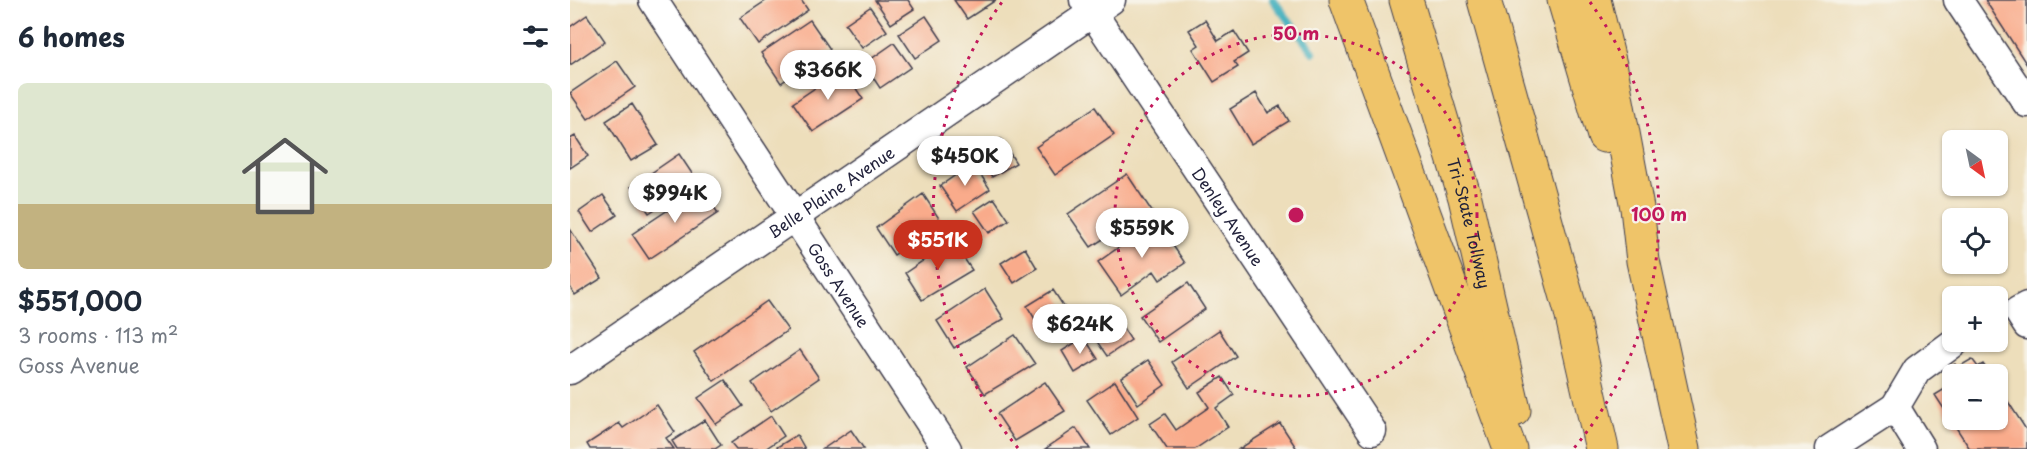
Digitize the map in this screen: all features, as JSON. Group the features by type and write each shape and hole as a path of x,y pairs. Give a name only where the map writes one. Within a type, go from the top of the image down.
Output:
{"highway":[{"path":"1346,0 1510,449"},
{"name":"Tri-State Tollway","path":"1406,0 1465,198 1523,449"},
{"path":"1484,0 1570,308 1602,449"},
{"path":"1564,0 1623,202 1643,261"},
{"path":"1594,0 1611,69 1635,196 1643,261 1684,449"}],"street":[{"name":"Goss Avenue","path":"653,0 796,215 947,449"},
{"path":"1958,0 2027,102"},
{"name":"Belle Plaine Avenue","path":"570,370 796,215 1096,4"},
{"name":"Denley Avenue","path":"1096,4 1372,431"},
{"path":"1830,449 1895,407 1917,370 1942,352"},
{"path":"1895,407 1921,449"}],"building":[{"path":"767,0 801,0 808,10 758,44 740,18"},
{"path":"875,0 908,0 914,9 891,24"},
{"path":"954,0 996,0 967,19"},
{"path":"1985,0 2027,0 2027,65"},
{"path":"870,7 887,31 862,48 845,24"},
{"path":"587,15 605,41 570,65 570,27"},
{"path":"926,16 942,40 915,58 899,34"},
{"path":"810,20 830,49 781,83 761,53"},
{"path":"1205,20 1218,41 1234,31 1248,53 1234,62 1238,67 1214,82 1193,49 1199,45 1189,30"},
{"path":"894,43 911,67 880,88 864,64"},
{"path":"617,61 635,87 588,119 570,93"},
{"path":"843,69 863,99 813,132 793,103"},
{"path":"1256,93 1268,113 1280,106 1289,121 1251,144 1230,109"},
{"path":"632,104 658,145 631,161 606,121"},
{"path":"1095,107 1114,135 1055,175 1036,147"},
{"path":"575,136 588,156 570,168 570,139"},
{"path":"1001,139 1016,163 992,177 978,154"},
{"path":"679,154 697,181 649,213 631,187"},
{"path":"973,163 990,189 957,211 940,186"},
{"path":"1127,174 1155,216 1131,232 1126,224 1091,247 1068,214"},
{"path":"701,188 718,213 649,259 632,234"},
{"path":"923,194 942,223 894,255 876,228"},
{"path":"603,195 617,215 592,232 579,212"},
{"path":"994,198 1009,220 989,233 974,211"},
{"path":"1156,221 1185,263 1160,280 1154,271 1121,295 1098,262"},
{"path":"570,229 602,278 575,295 570,287"},
{"path":"952,241 972,270 922,300 905,273"},
{"path":"1025,248 1037,268 1014,283 1001,263"},
{"path":"1188,283 1205,309 1158,342 1140,316"},
{"path":"985,289 1004,319 954,348 937,321"},
{"path":"1053,290 1070,316 1043,332 1027,306"},
{"path":"767,301 788,330 714,381 694,352"},
{"path":"1115,316 1131,340 1107,356 1091,333"},
{"path":"1219,330 1236,356 1189,388 1172,362"},
{"path":"1015,335 1035,364 985,394 967,367"},
{"path":"1084,337 1098,359 1075,373 1062,351"},
{"path":"800,350 819,378 771,411 752,383"},
{"path":"1972,359 1976,364 1964,364"},
{"path":"1148,360 1165,385 1138,404 1121,378"},
{"path":"1222,377 1234,395 1216,408 1228,427 1195,449 1167,449 1150,424 1165,414 1176,430 1209,407 1199,392"},
{"path":"725,380 743,406 716,424 698,398"},
{"path":"1115,381 1138,417 1111,435 1087,400"},
{"path":"1045,382 1065,411 1015,441 997,414"},
{"path":"1942,391 1942,406 1935,395"},
{"path":"2008,402 2027,431 2027,449 1970,449 1958,430 2008,430"},
{"path":"657,405 675,432 666,438 674,449 590,449 587,444 619,423 623,428"},
{"path":"771,416 784,436 765,449 736,449 731,443"},
{"path":"705,420 721,445 715,449 677,449 672,441"},
{"path":"1280,423 1297,449 1239,449"},
{"path":"1076,428 1090,449 1045,449"},
{"path":"851,430 864,449 823,449"},
{"path":"797,435 805,449 778,449 777,447"}],"waterway":[{"path":"1273,0 1313,52"}]}
